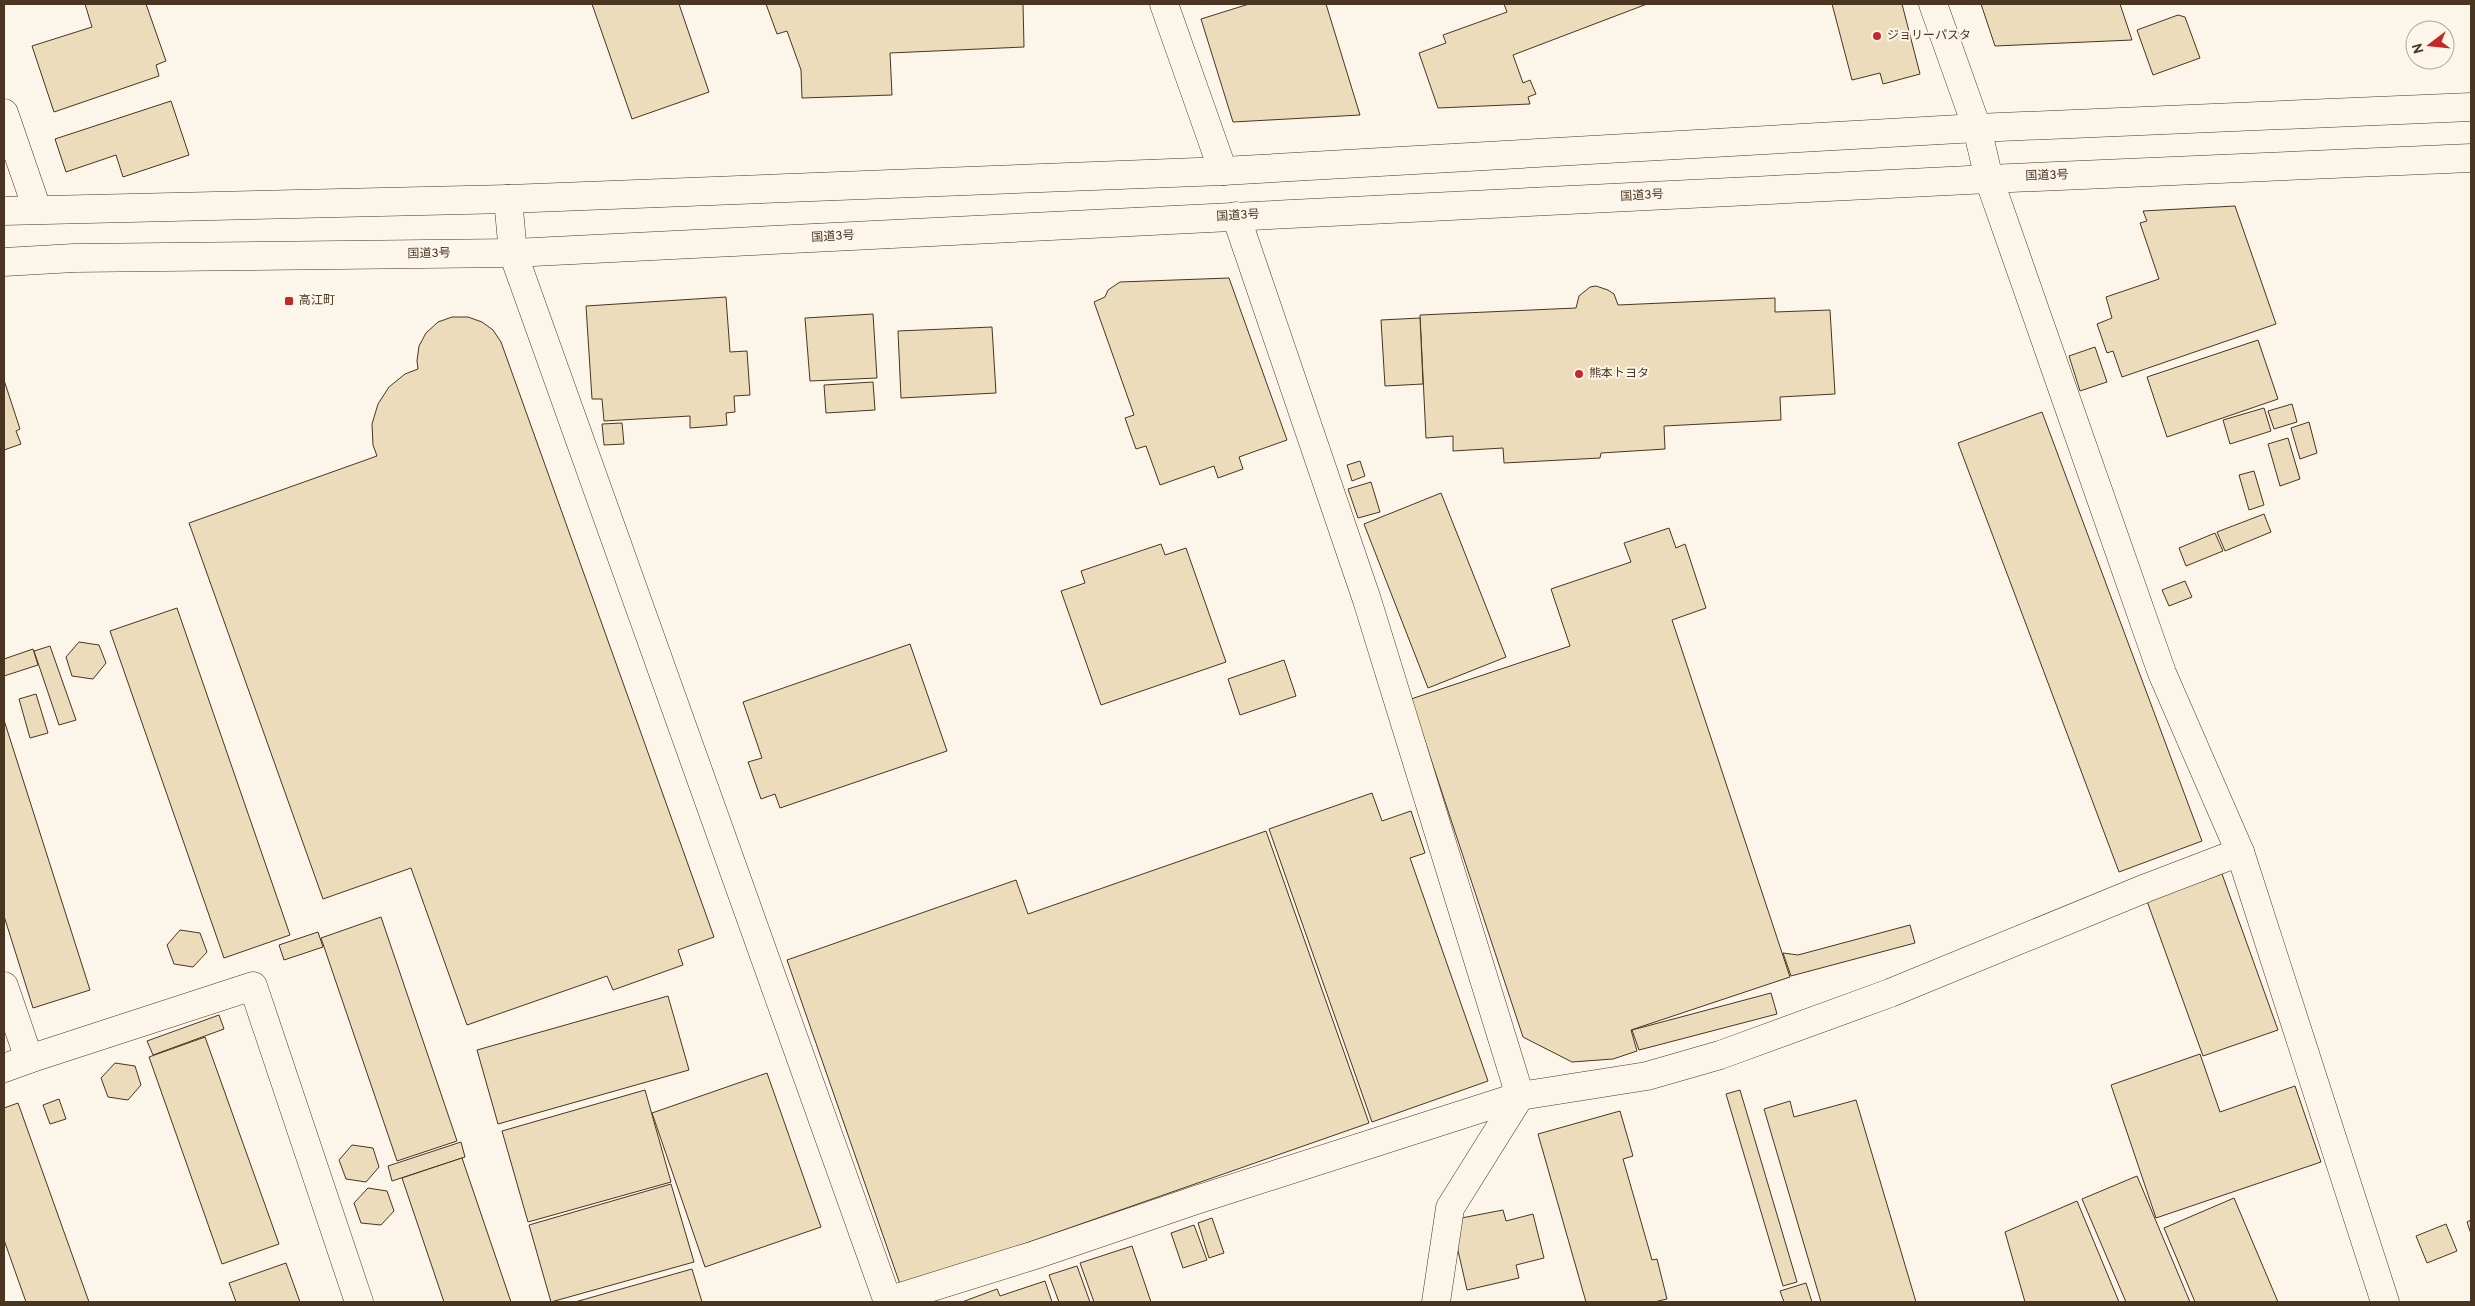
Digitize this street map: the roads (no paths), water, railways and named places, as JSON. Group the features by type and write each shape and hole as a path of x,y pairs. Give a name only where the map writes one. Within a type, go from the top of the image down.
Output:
{"main road":[{"path":"1164,4 1222,171"},
{"path":"1933,4 1977,128 1988,179 2162,673 2240,852 2385,1302"},
{"path":"4,211 508,199 1222,171 1977,128 2471,107"},
{"path":"4,113 37,209"},
{"name":"国道3号","path":"4,262 74,258 513,253 1988,179 2471,158"},
{"path":"508,199 513,253 888,1301 1035,1255 1196,1200 1520,1096 1647,1076 1720,1055 1890,993 2146,888 2240,852"},
{"path":"1236,216 1367,600 1520,1096 1450,1208 1436,1302"},
{"path":"4,986 16,1063 253,986 359,1302"}],"place":[{"name":"ジョリーパスタ","path":"1877,36"},
{"name":"高江町","path":"289,301"},
{"name":"熊本トヨタ","path":"1579,374"}]}
